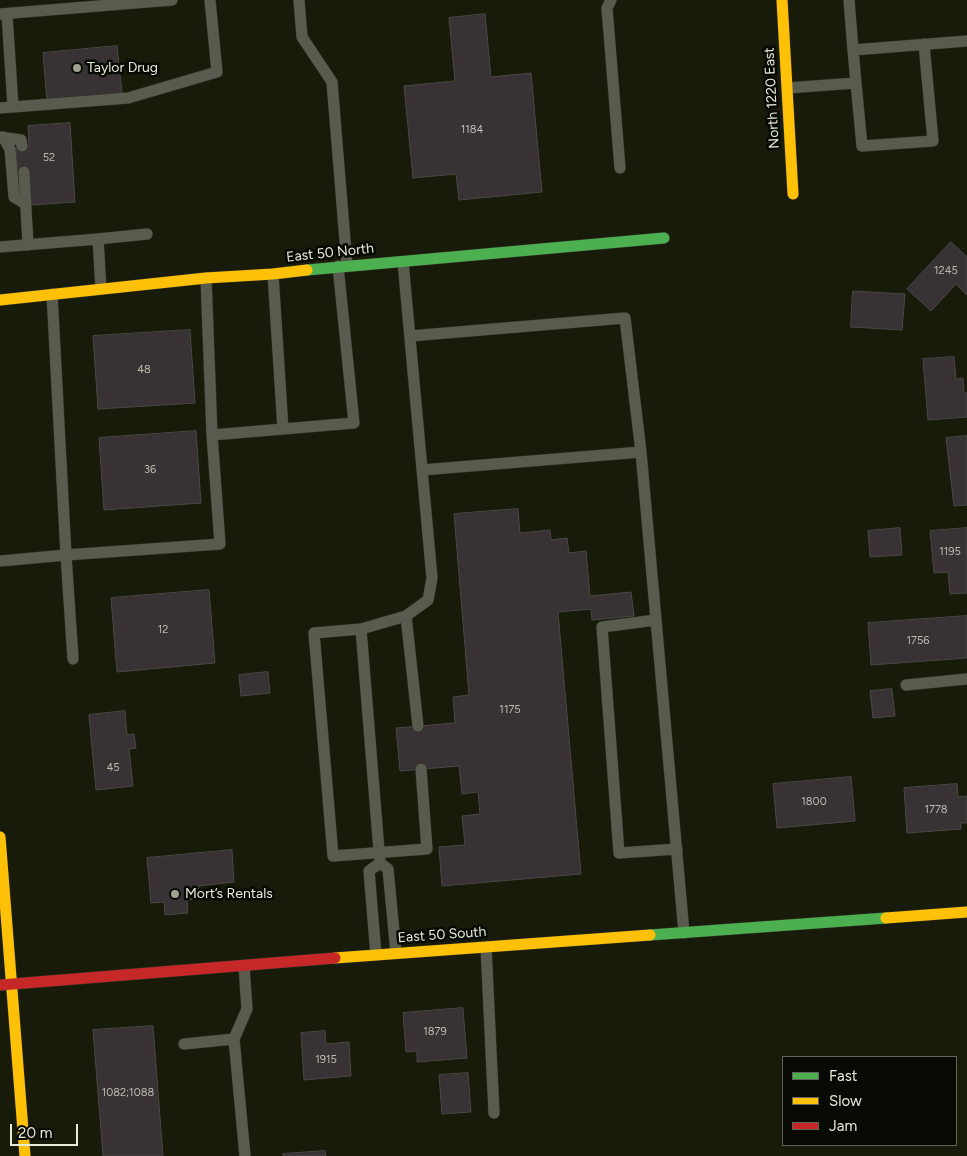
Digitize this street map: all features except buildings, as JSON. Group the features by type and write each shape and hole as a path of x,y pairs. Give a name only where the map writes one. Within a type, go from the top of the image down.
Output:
{"main road":[{"name":"North 1220 East","path":"782,0 794,194"},
{"name":"East 50 North","path":"0,300 206,278 274,274 343,266 664,238"},
{"path":"0,837 5,985 25,1156"},
{"name":"East 50 South","path":"5,985 396,953 967,912"}],"lane":[{"path":"13,107 4,14 172,0"},
{"path":"0,108 128,98 218,72 210,0"},
{"path":"212,435 354,423 332,82 302,36 300,0"},
{"path":"611,0 608,8 620,168"},
{"path":"849,0 862,146 933,141 924,44"},
{"path":"853,50 967,41"},
{"path":"786,88 856,83"},
{"path":"2,137 21,140 22,146"},
{"path":"2,137 10,150 14,197 26,204"},
{"path":"24,172 28,245"},
{"path":"0,247 147,234"},
{"path":"98,239 101,289"},
{"path":"403,262 432,578 428,600 406,616 361,629 314,633 333,856 380,858 427,849 421,769"},
{"path":"274,274 283,429"},
{"path":"0,561 220,544 212,435 206,278"},
{"path":"52,294 73,659"},
{"path":"410,336 625,318 641,452 684,933"},
{"path":"422,470 641,452"},
{"path":"406,616 418,726"},
{"path":"656,620 602,627 619,852 677,849"},
{"path":"361,629 380,858 388,869 396,953"},
{"path":"906,685 967,679"},
{"path":"376,955 369,871 380,858"},
{"path":"486,947 494,1113"},
{"path":"244,966 247,1009 234,1039 245,1156"},
{"path":"184,1044 234,1039"}],"traffic: fast":[{"path":"307,270 664,238"},
{"path":"650,935 886,918"}],"traffic: slow":[{"path":"782,0 793,194"},
{"path":"0,300 206,278 307,270"},
{"path":"0,837 25,1156"},
{"path":"886,918 967,912"},
{"path":"335,958 650,935"}],"traffic: jam":[{"path":"0,985 335,958"}],"place":[{"name":"Taylor Drug","path":"77,68"},
{"name":"Mort’s Rentals","path":"175,894"}]}
